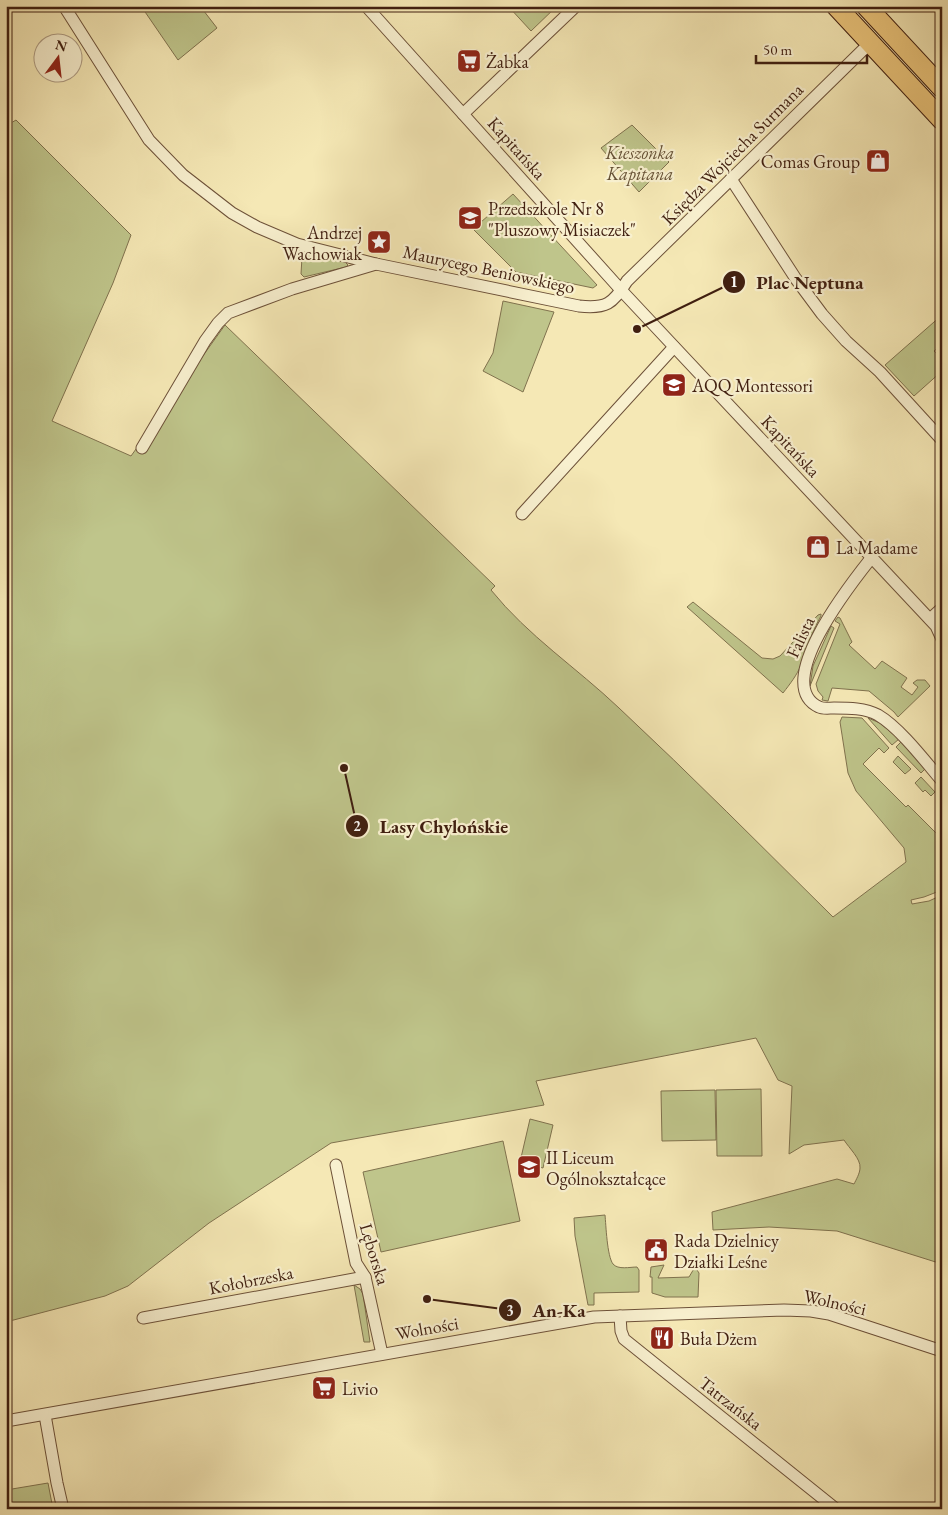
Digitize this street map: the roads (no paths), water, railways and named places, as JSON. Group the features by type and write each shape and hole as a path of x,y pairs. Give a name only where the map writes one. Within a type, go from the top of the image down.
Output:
{"main road":[{"path":"836,6 942,120"},
{"path":"866,6 942,88"}],"street":[{"name":"Maurycego Beniowskiego","path":"64,6 139,125 161,153 183,175 232,213 258,227 297,244 376,264 589,307 597,308 604,306 621,290"},
{"name":"Kapitańska","path":"366,6 621,290 930,619 936,626 942,639"},
{"path":"463,114 576,6"},
{"name":"Księdza Wojciecha Surmana","path":"621,290 627,281 870,43"},
{"path":"731,179 796,279 822,314 846,341 880,372 942,440"},
{"path":"142,448 205,341 228,313 292,289 376,264"},
{"path":"522,514 674,346"},
{"name":"Falista","path":"872,557 832,610 803,672 805,692 820,708 865,710 886,720 942,781"},
{"path":"930,619 942,608"},
{"name":"Lęborska","path":"336,1164 356,1263 366,1277 382,1354"},
{"name":"Kołobrzeska","path":"143,1318 366,1277"},
{"name":"Wolności","path":"6,1421 594,1317 784,1310 811,1311 829,1314 942,1351"},
{"name":"Tatrzańska","path":"620,1316 621,1331 624,1339 833,1508"},
{"path":"45,1415 63,1509"}],"place":[{"name":"Żabka","path":"469,61"},
{"name":"Comas Group","path":"878,161"},
{"name":"Przedszkole Nr 8 \"Pluszowy Misiaczek\"","path":"470,218"},
{"name":"Andrzej Wachowiak","path":"379,242"},
{"name":"Plac Neptuna","path":"637,329"},
{"name":"AQQ Montessori","path":"674,385"},
{"name":"La Madame","path":"818,547"},
{"name":"Lasy Chylońskie","path":"344,768"},
{"name":"II Liceum Ogólnokształcące","path":"529,1167"},
{"name":"Rada Dzielnicy Działki Leśne","path":"656,1250"},
{"name":"An-Ka","path":"427,1299"},
{"name":"Buła Dżem","path":"662,1338"},
{"name":"Livio","path":"324,1388"}],"park label":[{"name":"Kieszonka Kapitana","path":"640,162"}]}
